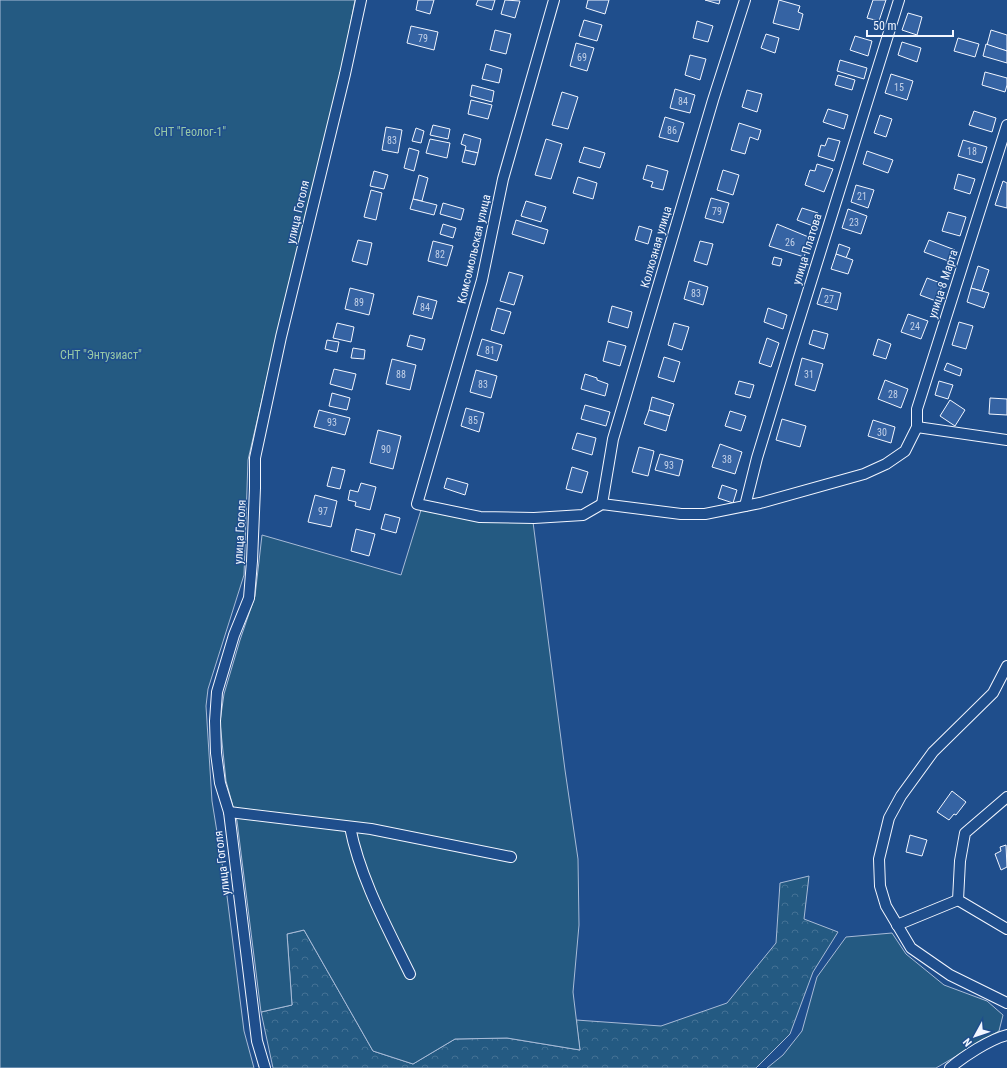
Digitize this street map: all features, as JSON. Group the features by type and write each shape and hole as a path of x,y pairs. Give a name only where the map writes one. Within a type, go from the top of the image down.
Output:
{"street":[{"name":"улица Гоголя","path":"265,1068 257,1041 229,812 220,782 216,753 215,721 217,692 234,636 248,598 252,561 255,458 281,337 361,0"},
{"name":"Комсомольская улица","path":"554,0 503,179 482,280 416,504 480,517 534,518 583,515 602,504"},
{"name":"Колхозная улица","path":"602,504 613,439 713,100 745,0"},
{"name":"улица Платова","path":"745,506 757,458 899,0"},
{"name":"улица 8 Марта","path":"745,506 864,474 886,464 905,451 917,427 917,408 1007,125"},
{"path":"917,427 1007,440"},
{"path":"602,504 681,514 705,514 745,506"},
{"path":"1007,666 993,693 933,752 901,796 889,818 879,859 880,886 886,906 911,948 950,975 1007,1003"},
{"path":"958,900 960,862 966,833 1007,797"},
{"path":"229,812 372,829 511,856"},
{"path":"350,827 352,839 374,901 410,974"},
{"path":"898,925 958,900"},
{"path":"958,900 1007,929"},
{"path":"950,1068 981,1047 1007,1035"}],"green space":[{"path":"0,0 355,0 340,80 290,279 248,460 244,575 208,689 206,706 212,801 226,888 244,1031 254,1068 0,1068"},
{"path":"421,510 533,522 578,859 579,925 573,992 580,1050 507,1038 455,1039 413,1064 373,1051 304,930 287,934 292,1005 261,1012 237,821 226,781 220,722 224,694 255,596 262,535 401,575"},
{"path":"809,876 804,919 838,932 813,972 790,1034 756,1068 273,1068 261,1012 292,1005 287,934 304,930 373,1051 413,1064 455,1039 507,1038 580,1050 576,1020 661,1026 727,1003 776,943 780,883"},
{"path":"892,933 906,954 944,985 987,1001 1003,1015 999,1031 936,1068 767,1068 783,1055 802,1031 817,977 846,937"}],"building":[{"path":"418,0 434,0 430,14 416,10"},
{"path":"478,0 495,0 492,10 476,5"},
{"path":"505,0 520,1 515,18 501,14"},
{"path":"588,0 609,0 605,14 586,8"},
{"path":"705,0 720,0 719,4"},
{"path":"779,0 800,6 798,12 803,14 799,30 773,23"},
{"path":"873,0 886,0 879,21 867,18"},
{"path":"908,13 922,17 917,35 902,30"},
{"path":"584,20 602,25 597,41 579,36"},
{"path":"697,21 713,26 708,42 693,38"},
{"path":"411,26 438,32 434,50 407,43"},
{"path":"495,30 511,34 506,54 490,50"},
{"path":"991,30 1007,35 1007,51 987,45"},
{"path":"766,34 779,38 775,53 761,48"},
{"path":"855,36 872,41 868,56 850,50"},
{"path":"958,38 979,44 975,57 954,51"},
{"path":"902,42 921,48 917,62 898,55"},
{"path":"576,43 594,48 587,71 570,66"},
{"path":"986,44 1007,51 1007,63 983,56"},
{"path":"690,55 706,59 700,80 685,75"},
{"path":"840,60 867,68 864,79 837,71"},
{"path":"486,64 502,69 499,83 482,79"},
{"path":"985,72 1007,78 1005,92 982,85"},
{"path":"891,74 913,81 907,100 885,93"},
{"path":"838,75 855,80 852,90 835,85"},
{"path":"472,85 494,91 492,102 470,96"},
{"path":"675,89 695,95 690,113 670,108"},
{"path":"747,90 762,94 757,112 742,107"},
{"path":"562,92 578,97 568,129 552,125"},
{"path":"471,100 492,105 488,119 468,114"},
{"path":"828,109 848,115 844,129 823,122"},
{"path":"974,111 996,118 992,132 969,125"},
{"path":"880,115 892,119 886,137 874,133"},
{"path":"665,117 684,123 678,142 659,137"},
{"path":"739,123 761,130 758,140 750,137 745,154 731,150"},
{"path":"433,125 450,129 448,139 430,135"},
{"path":"386,127 402,130 398,153 382,150"},
{"path":"416,128 424,131 421,143 412,141"},
{"path":"464,134 481,139 478,153 465,150 466,146 461,144"},
{"path":"828,138 840,141 834,161 818,156 821,145 825,146"},
{"path":"430,139 450,143 447,158 426,153"},
{"path":"546,139 562,144 551,179 535,175"},
{"path":"963,140 987,147 982,163 958,156"},
{"path":"584,147 605,153 600,168 579,162"},
{"path":"409,148 419,151 414,171 404,168"},
{"path":"465,150 478,153 475,165 462,162"},
{"path":"867,151 893,160 888,173 863,164"},
{"path":"817,164 833,169 824,192 805,185 810,170 815,171"},
{"path":"647,165 668,171 663,190 651,187 653,182 643,179"},
{"path":"723,170 739,175 733,195 717,190"},
{"path":"374,171 388,175 384,189 370,186"},
{"path":"958,174 975,179 970,194 954,189"},
{"path":"419,175 428,178 422,201 413,199"},
{"path":"578,177 597,183 593,199 573,193"},
{"path":"1003,181 1007,183 1007,208 995,205"},
{"path":"856,185 874,190 868,208 851,202"},
{"path":"371,190 382,193 376,220 364,217"},
{"path":"711,198 729,203 723,223 705,218"},
{"path":"413,199 437,205 434,215 410,209"},
{"path":"526,201 546,207 541,222 521,216"},
{"path":"443,203 464,209 461,220 440,214"},
{"path":"802,208 818,213 813,226 797,220"},
{"path":"848,209 867,216 861,234 842,228"},
{"path":"948,212 966,217 960,236 942,231"},
{"path":"516,220 548,230 544,244 512,234"},
{"path":"443,224 456,228 453,238 440,234"},
{"path":"777,224 811,238 804,257 769,246"},
{"path":"639,226 652,230 648,244 635,240"},
{"path":"358,240 372,243 367,265 352,261"},
{"path":"929,240 955,250 951,262 924,252"},
{"path":"433,241 453,246 447,266 428,261"},
{"path":"700,241 713,244 707,265 694,261"},
{"path":"839,244 850,248 846,258 836,254"},
{"path":"836,254 853,260 848,274 831,269"},
{"path":"774,257 782,259 780,266 772,264"},
{"path":"978,266 989,270 982,291 971,288"},
{"path":"509,272 523,276 514,305 500,301"},
{"path":"927,278 943,284 936,301 920,295"},
{"path":"689,281 708,287 703,305 684,299"},
{"path":"350,288 374,294 369,315 345,309"},
{"path":"822,288 841,293 837,310 817,304"},
{"path":"971,288 989,293 984,308 967,302"},
{"path":"418,296 437,301 432,319 413,314"},
{"path":"612,306 632,312 628,328 608,322"},
{"path":"497,308 511,312 504,334 491,330"},
{"path":"768,308 787,315 783,329 764,322"},
{"path":"908,314 928,321 921,339 901,332"},
{"path":"959,322 973,326 966,349 952,345"},
{"path":"337,323 354,327 351,342 333,338"},
{"path":"674,323 689,327 682,350 668,345"},
{"path":"813,330 828,334 824,349 809,344"},
{"path":"410,335 425,339 422,350 407,346"},
{"path":"767,338 779,343 771,367 759,363"},
{"path":"482,339 502,345 497,361 477,355"},
{"path":"878,339 891,344 886,359 873,355"},
{"path":"327,340 339,342 337,352 325,349"},
{"path":"608,341 626,346 620,366 603,361"},
{"path":"353,348 365,350 364,359 351,358"},
{"path":"664,357 680,362 674,382 658,377"},
{"path":"802,358 823,364 815,391 795,385"},
{"path":"392,359 416,365 410,390 386,384"},
{"path":"947,363 962,369 960,376 944,370"},
{"path":"334,369 356,374 352,390 330,384"},
{"path":"476,370 497,376 491,398 470,392"},
{"path":"585,374 608,384 605,396 581,389"},
{"path":"885,380 908,389 901,408 878,399"},
{"path":"739,381 754,385 750,398 735,394"},
{"path":"939,381 953,385 948,399 935,395"},
{"path":"332,393 350,398 347,410 329,406"},
{"path":"652,397 674,404 670,416 649,410"},
{"path":"990,398 1007,399 1007,415 989,414"},
{"path":"950,400 965,410 955,426 940,416"},
{"path":"585,405 610,412 606,426 581,419"},
{"path":"466,408 484,413 479,432 461,426"},
{"path":"319,410 350,418 345,435 314,427"},
{"path":"649,410 670,416 666,431 644,424"},
{"path":"730,411 746,416 741,431 725,426"},
{"path":"782,419 806,426 800,447 776,440"},
{"path":"873,420 895,427 891,443 868,436"},
{"path":"378,430 401,436 393,469 370,463"},
{"path":"577,433 596,438 592,455 572,449"},
{"path":"720,444 742,452 735,474 712,467"},
{"path":"639,447 654,451 648,476 632,472"},
{"path":"660,454 683,460 679,476 655,470"},
{"path":"332,467 345,470 340,489 327,486"},
{"path":"572,467 588,472 582,493 566,489"},
{"path":"447,478 468,484 465,495 444,488"},
{"path":"361,483 376,487 370,510 355,506 356,502 348,500 350,490 358,492"},
{"path":"722,485 737,490 733,503 718,498"},
{"path":"315,495 337,501 331,527 308,522"},
{"path":"385,514 400,518 396,533 381,529"},
{"path":"356,529 375,534 369,556 351,551"},
{"path":"952,791 966,802 956,815 954,814 949,820 937,812"},
{"path":"910,835 927,840 922,856 906,852"},
{"path":"1006,845 1007,867 1001,870 995,854 1001,851 1000,847"}],"park label":[{"name":"СНТ \"Геолог-1\"","path":"190,132"},
{"name":"СНТ \"Энтузиаст\"","path":"101,355"}]}
